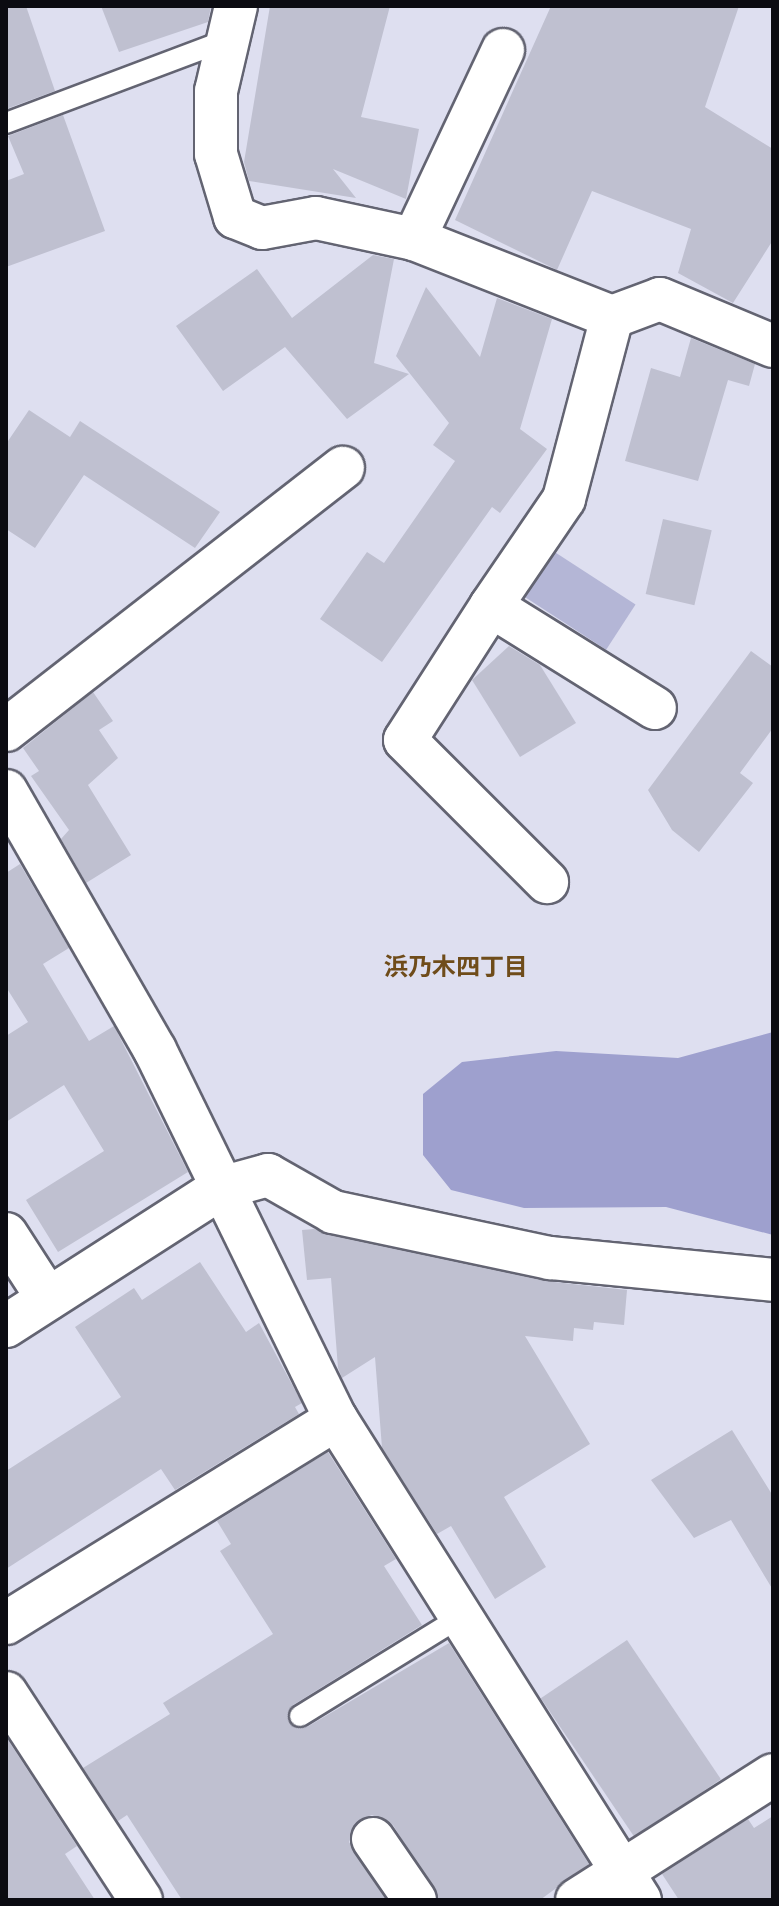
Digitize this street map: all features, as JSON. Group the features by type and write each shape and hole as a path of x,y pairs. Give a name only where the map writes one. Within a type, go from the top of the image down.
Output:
{"street":[{"path":"232,23 216,91 216,154 235,217 262,228 316,218 414,239 612,317 660,299 773,346"},
{"path":"414,239 503,50"},
{"path":"547,882 405,740 564,499 612,317"},
{"path":"6,730 343,468"},
{"path":"491,606 655,708"},
{"path":"6,791 155,1050 336,1419 631,1885"},
{"path":"6,1326 221,1188 268,1175 333,1212 519,1251 773,1280"},
{"path":"6,1234 48,1299"},
{"path":"6,1623 336,1419"},
{"path":"6,1693 141,1900"},
{"path":"577,1900 631,1885 773,1775"},
{"path":"373,1839 415,1900"}],"lane":[{"path":"6,123 232,23"},
{"path":"300,1716 462,1616"}],"shaded area":[{"path":"550,549 636,605 606,650 521,594"},
{"path":"773,1032 773,1235 666,1207 524,1208 451,1190 423,1155 423,1094 462,1062 556,1051 678,1058"}],"building":[{"path":"6,6 26,6 55,91 6,109"},
{"path":"101,6 211,6 208,22 119,52"},
{"path":"270,6 390,6 361,117 419,129 406,199 333,169 356,198 249,181 244,162"},
{"path":"551,6 739,6 705,107 773,149 773,240 733,303 678,273 691,229 592,191 557,270 455,220"},
{"path":"63,115 105,231 6,267 6,181 24,174 8,136"},
{"path":"373,255 394,259 374,363 409,374 347,419 285,347 223,391 176,326 257,269 292,318"},
{"path":"426,287 480,357 497,298 552,319 520,429 547,449 500,513 492,507 382,662 320,619 367,552 384,563 455,461 433,445 449,423 396,356"},
{"path":"691,338 755,364 749,386 728,380 698,481 625,461 651,368 680,377"},
{"path":"29,410 70,437 80,421 220,512 195,548 84,475 35,548 6,529 6,444"},
{"path":"663,519 712,530 694,605 646,594"},
{"path":"509,646 540,665 576,723 520,757 472,680"},
{"path":"751,651 773,667 773,728 740,773 753,783 699,852 672,830 648,790"},
{"path":"93,692 113,721 99,730 118,758 88,785 131,855 86,883 61,839 69,830 31,776 39,771 23,748"},
{"path":"20,864 69,948 43,964 89,1041 114,1026 188,1172 58,1252 26,1200 104,1151 64,1085 6,1122 6,1036 28,1022 6,987 6,873"},
{"path":"314,1229 545,1281 627,1290 624,1325 594,1322 593,1330 574,1328 573,1341 525,1336 590,1444 504,1497 546,1567 495,1599 451,1526 437,1534 382,1448 375,1357 342,1378 338,1368 331,1278 307,1280 302,1230"},
{"path":"200,1262 246,1332 259,1323 302,1403 295,1407 299,1414 175,1490 161,1469 6,1569 6,1471 121,1397 75,1327 134,1288 142,1300"},
{"path":"732,1430 773,1496 773,1590 731,1520 694,1538 651,1480"},
{"path":"328,1452 396,1559 384,1566 422,1625 293,1705 289,1722 307,1727 449,1643 589,1864 540,1900 439,1900 393,1825 372,1815 359,1820 349,1842 386,1900 182,1900 127,1815 118,1821 83,1768 170,1714 163,1703 273,1634 220,1551 231,1544 217,1521"},
{"path":"627,1640 721,1779 635,1837 541,1698"},
{"path":"6,1737 77,1846 65,1854 95,1900 6,1900"},
{"path":"773,1816 773,1900 679,1900 662,1874 748,1819 754,1828"}],"district":[{"name":"浜乃木四丁目","path":"456,967"}]}
